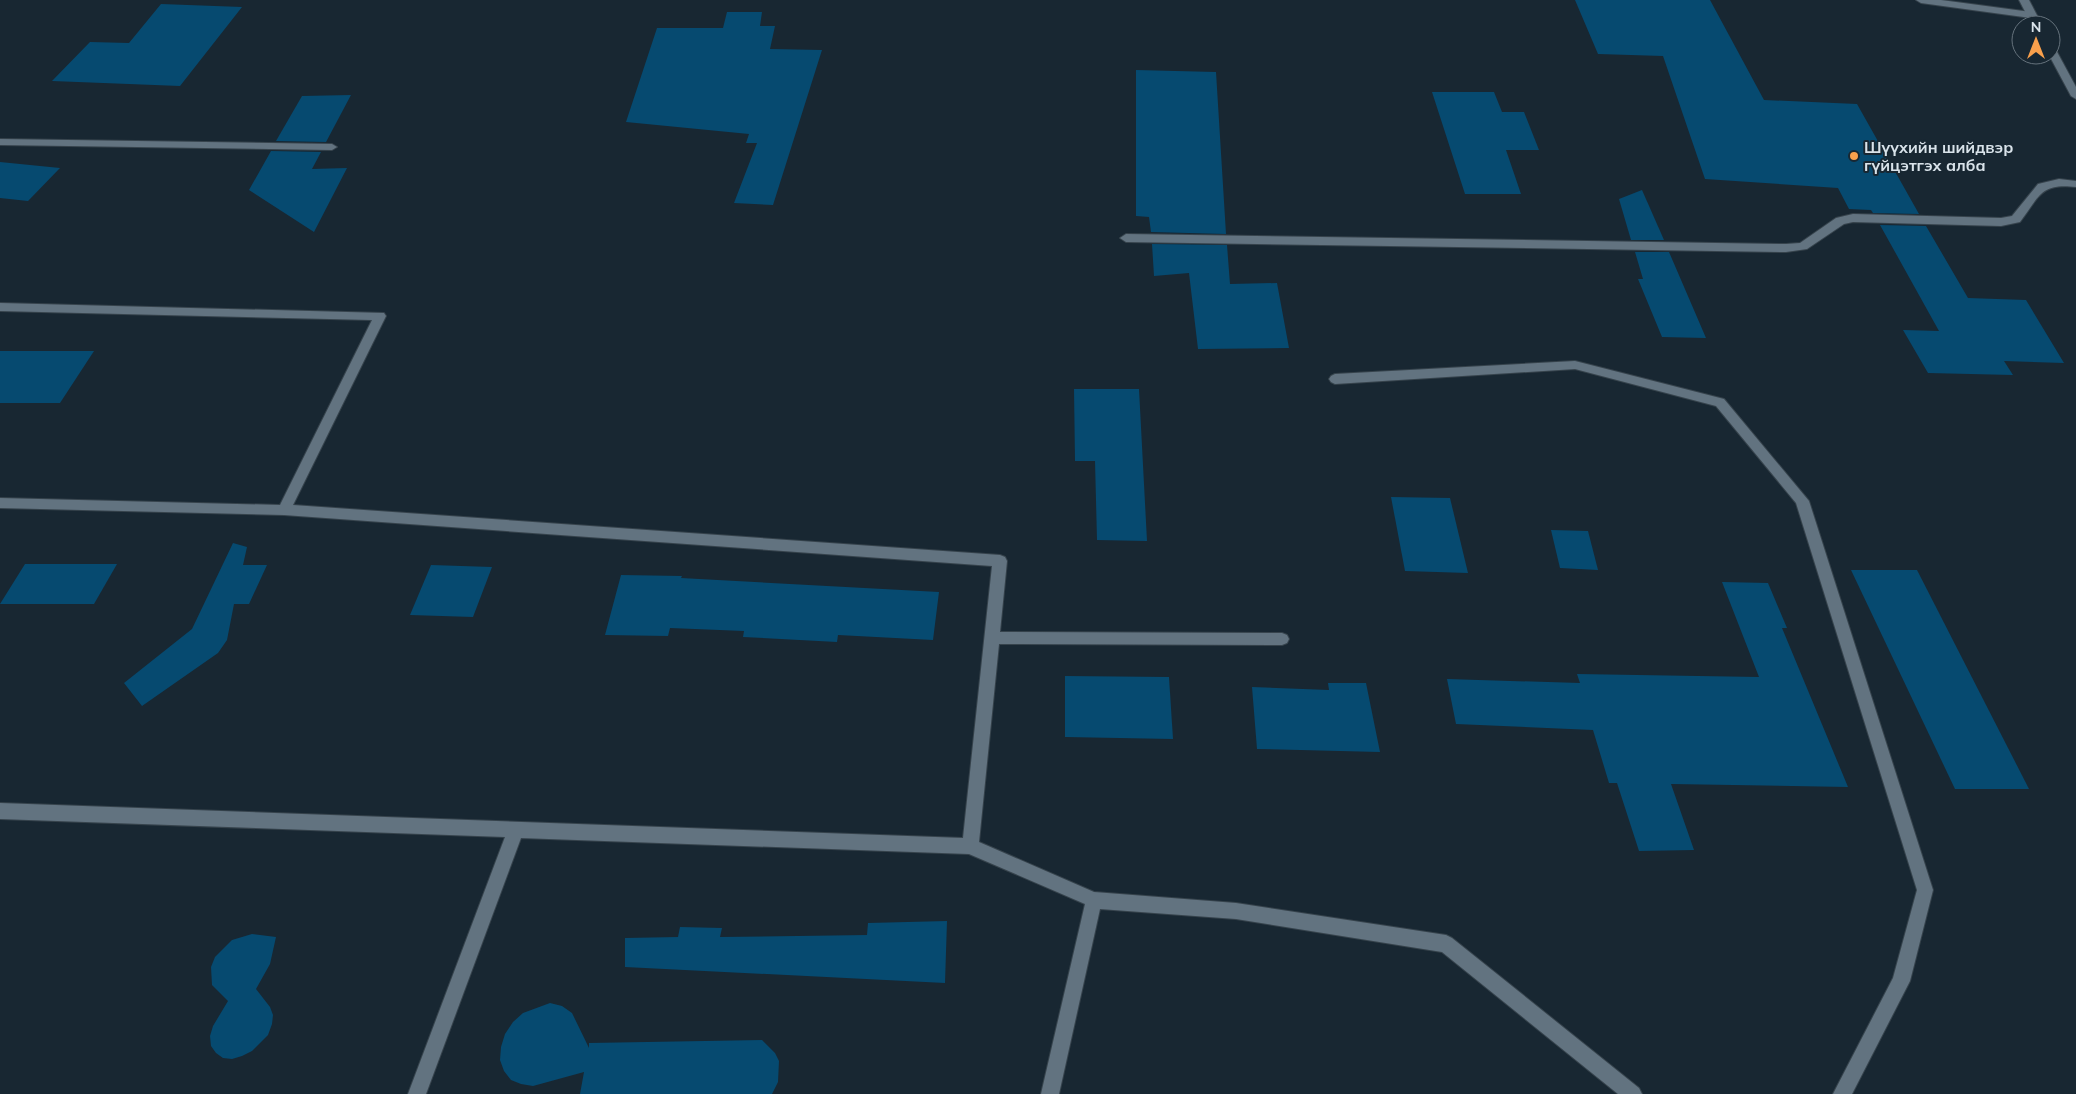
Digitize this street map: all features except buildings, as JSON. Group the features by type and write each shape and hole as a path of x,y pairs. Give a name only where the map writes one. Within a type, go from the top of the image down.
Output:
{"street":[{"path":"1921,0 2032,15"},
{"path":"2024,0 2032,15"},
{"path":"2059,65 2076,96"},
{"path":"0,142 332,147"},
{"path":"1126,238 1786,248 1803,246 1840,221 1854,218 2001,222 2016,219 2042,186 2059,182 2076,184"},
{"path":"0,307 380,316 284,510"},
{"path":"1335,379 1575,365 1720,402 1802,501 1925,890 1900,981 1842,1094"},
{"path":"0,503 284,510 1000,561 970,846"},
{"path":"992,638 1282,639"},
{"path":"0,811 970,846 1094,900 1236,911 1446,944 1634,1094"},
{"path":"418,1094 516,830"},
{"path":"1050,1094 1094,900"}],"place":[{"name":"Шүүхийн шийдвэр гүйцэтгэх алба","path":"1854,156"}]}
